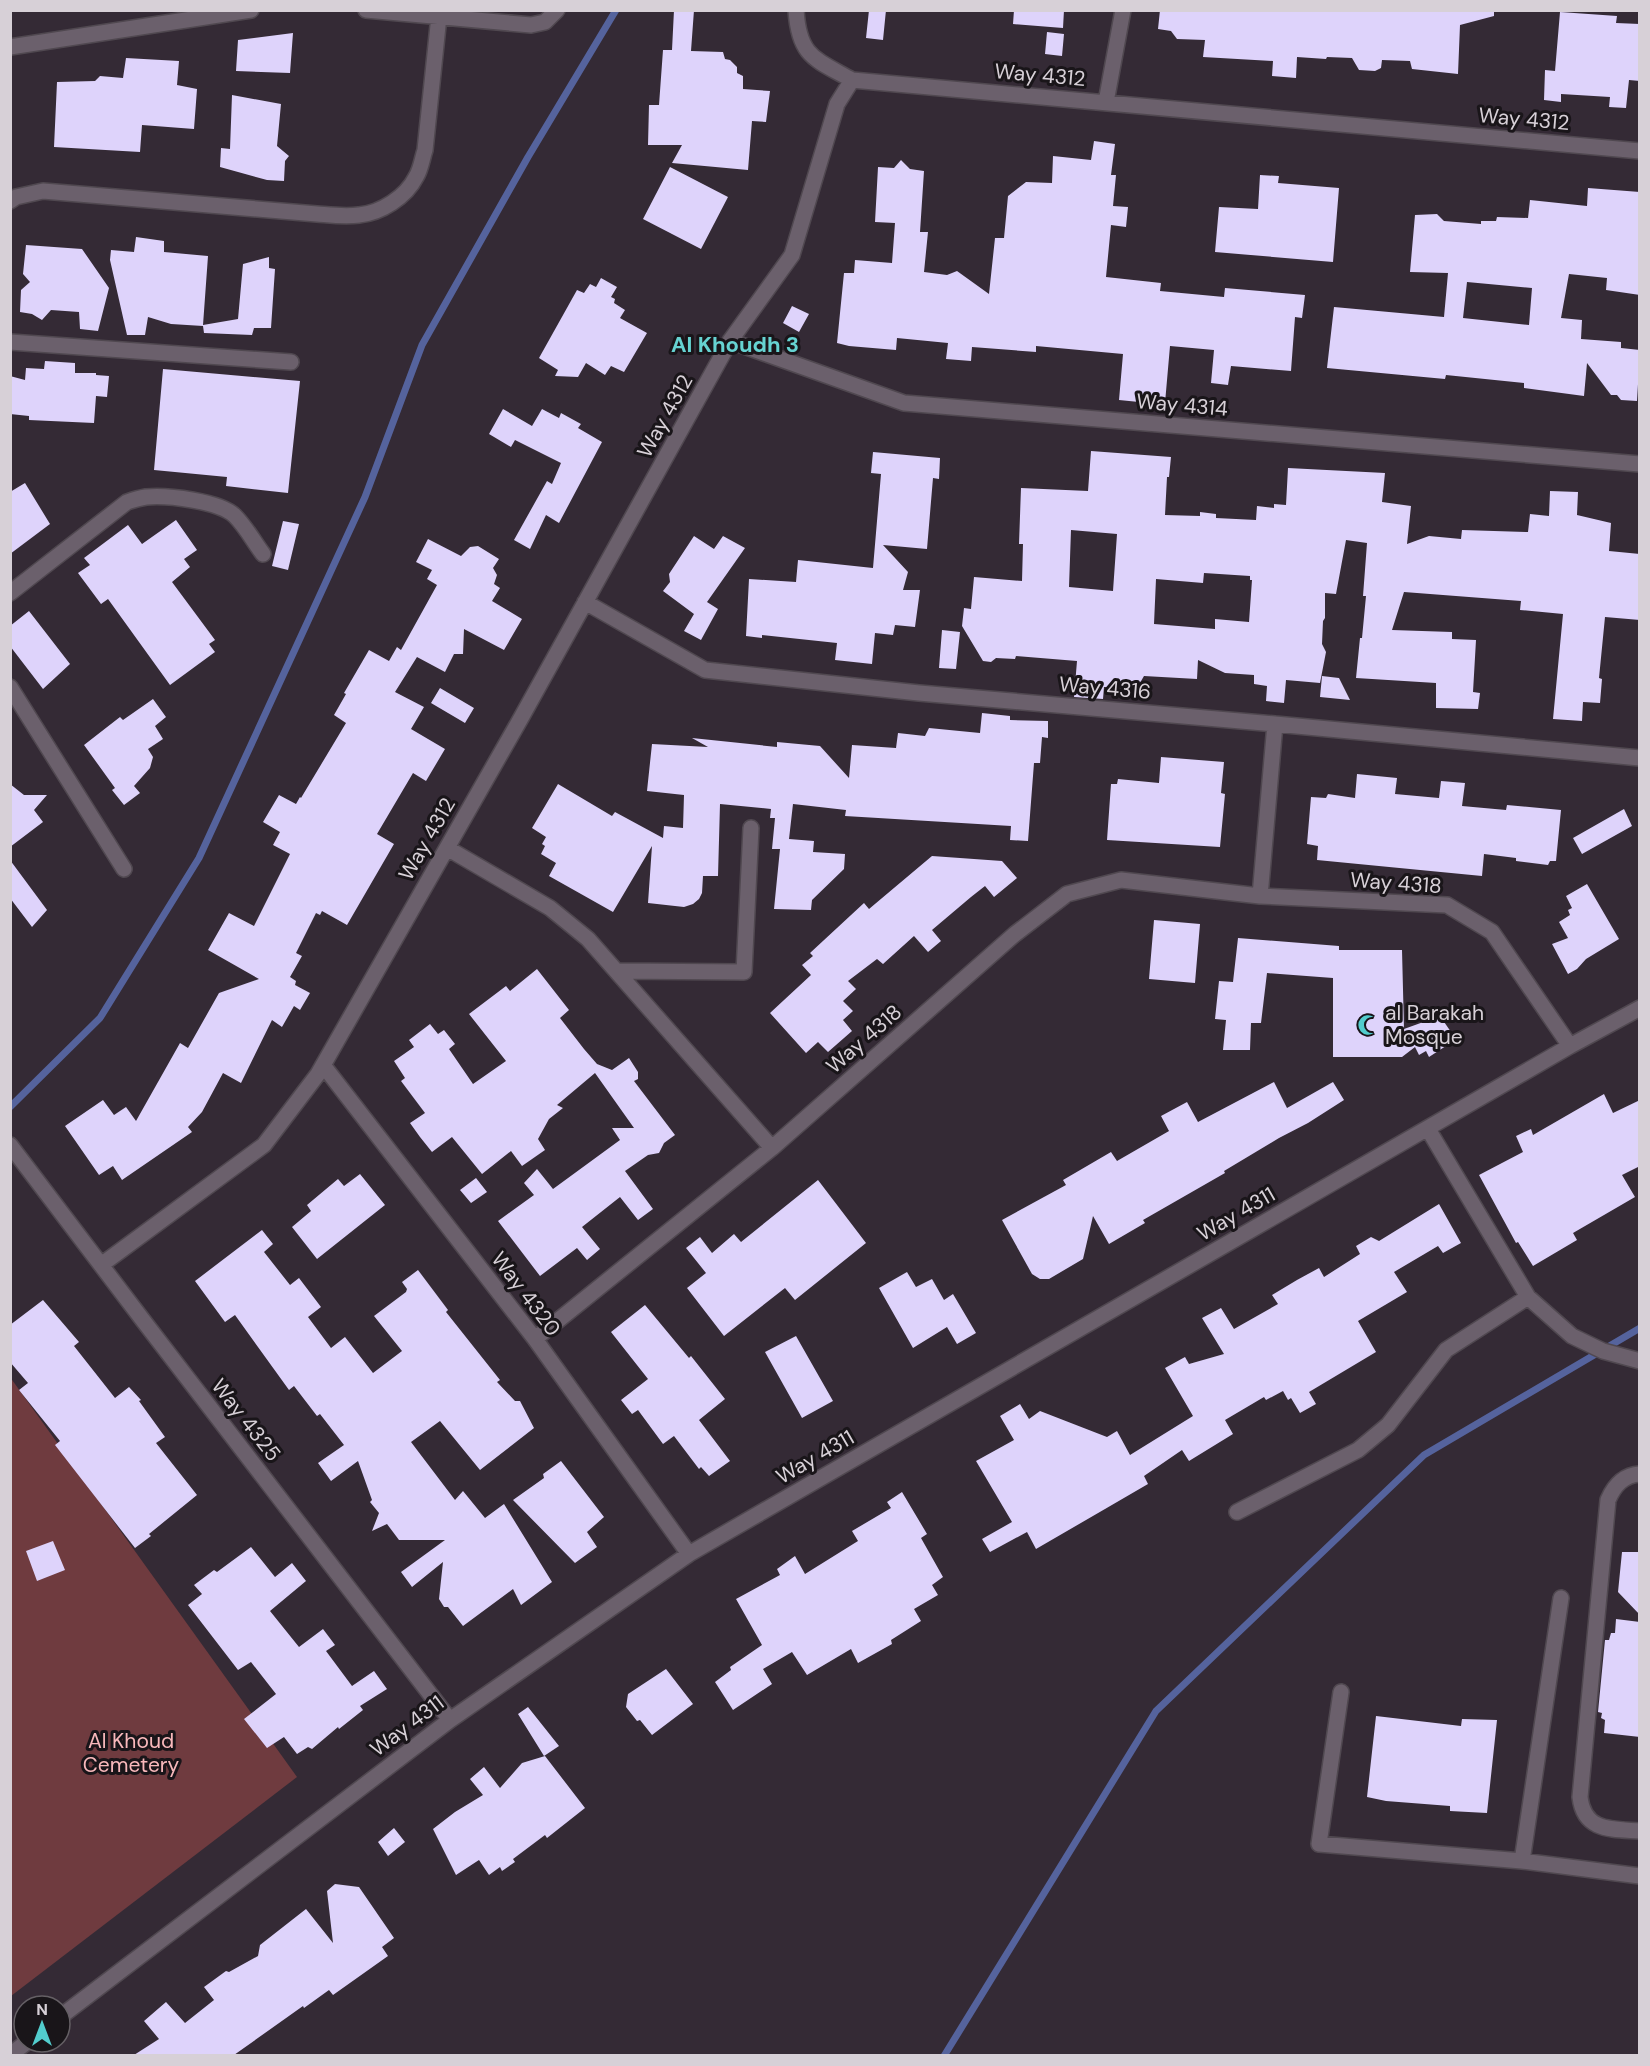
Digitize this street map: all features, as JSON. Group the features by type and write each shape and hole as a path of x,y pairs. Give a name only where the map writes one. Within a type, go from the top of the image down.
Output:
{"street":[{"path":"10,47 251,10"},
{"path":"366,10 531,25 545,22 557,10"},
{"path":"796,10 798,32 803,46 820,62 852,80"},
{"path":"1106,102 1123,10"},
{"path":"10,201 16,197 43,191 317,214 358,215 379,210 411,186 420,168 425,150 439,16"},
{"name":"Way 4312","path":"101,1265 264,1145 323,1065 730,341 792,255 837,104 852,80 1640,151"},
{"name":"Way 4314","path":"730,341 904,403 1640,464"},
{"path":"10,342 291,362"},
{"path":"10,593 128,502 145,497 163,497 208,504 225,510 235,516 263,554"},
{"name":"Way 4316","path":"585,602 705,670 919,693 1640,758"},
{"path":"10,687 124,869"},
{"path":"1260,896 1275,724"},
{"path":"618,970 744,972 751,828"},
{"path":"447,848 550,908 588,939 618,970 772,1148"},
{"name":"Way 4318","path":"535,1339 772,1148 1015,934 1067,894 1122,880 1260,896 1448,905 1492,932 1570,1046"},
{"name":"Way 4311","path":"72,2008 450,1720 689,1554 1570,1046 1640,1008"},
{"name":"Way 4320","path":"323,1065 535,1339 689,1554"},
{"path":"1428,1128 1528,1297 1572,1336 1603,1351 1640,1361"},
{"name":"Way 4325","path":"10,1145 450,1720"},
{"path":"1237,1512 1358,1450 1388,1425 1446,1350 1528,1297"},
{"path":"1640,1474 1623,1479 1613,1488 1608,1500 1580,1797 1581,1809 1595,1825 1640,1831"},
{"path":"1522,1861 1562,1598"},
{"path":"1341,1692 1319,1844 1522,1861 1640,1876"}],"green space":[{"name":"Al Khoud Cemetery","path":"10,1377 297,1777 10,1996"}],"building":[{"path":"674,10 694,10 691,51 723,52 725,59 730,60 737,67 737,73 743,76 743,89 770,91 766,122 752,121 748,170 672,163 682,145 648,145 649,105 659,105 663,50 672,50"},
{"path":"869,10 886,10 883,40 866,38"},
{"path":"1014,10 1064,10 1063,28 1013,24"},
{"path":"1160,10 1494,10 1494,16 1460,25 1458,74 1412,69 1410,61 1382,60 1381,68 1375,71 1359,70 1352,58 1297,57 1296,78 1272,76 1273,61 1203,57 1205,40 1177,39 1171,31 1158,29"},
{"path":"1560,12 1617,16 1616,23 1640,24 1640,81 1629,80 1626,108 1609,107 1610,97 1561,94 1561,102 1544,100 1545,70 1555,71"},
{"path":"1047,32 1064,34 1062,56 1045,54"},
{"path":"293,33 290,73 236,71 238,40"},
{"path":"126,58 179,61 177,85 197,89 194,129 142,125 140,152 54,147 57,82 95,81 100,76 123,78"},
{"path":"232,95 281,104 277,146 289,156 285,161 284,181 267,180 220,167 221,148 230,149"},
{"path":"1094,141 1115,144 1111,175 1116,175 1113,206 1128,207 1126,227 1111,225 1106,277 1161,283 1160,291 1224,297 1225,288 1305,295 1302,318 1295,317 1291,371 1231,366 1228,385 1211,383 1214,350 1170,346 1165,403 1139,402 1119,400 1123,354 1036,346 1036,352 972,347 971,361 946,359 948,343 897,338 896,350 837,343 844,273 854,273 855,260 892,263 895,223 875,222 878,167 894,168 901,160 910,169 924,171 920,232 928,232 924,272 947,275 957,271 989,294 995,238 1004,238 1008,196 1026,182 1052,183 1053,156 1091,160"},
{"path":"670,167 728,197 701,249 643,219"},
{"path":"1260,175 1279,176 1278,183 1339,188 1333,262 1215,252 1219,207 1258,209"},
{"path":"1588,188 1640,192 1640,295 1606,290 1607,278 1569,274 1561,318 1582,320 1581,339 1621,342 1621,348 1640,350 1637,401 1621,400 1617,395 1611,395 1587,363 1584,396 1524,388 1524,383 1446,375 1445,379 1327,368 1334,307 1444,317 1448,273 1410,272 1415,215 1437,214 1444,221 1481,224 1481,221 1496,221 1497,217 1528,218 1530,200 1587,206","holes":["1467,282 1532,288 1529,325 1463,318"]},
{"path":"136,237 164,241 164,252 208,256 203,325 238,319 243,264 269,257 269,268 275,269 271,328 254,328 252,335 204,333 203,326 171,324 148,317 145,335 127,335 110,260 111,250 134,252"},
{"path":"26,245 82,249 109,288 98,331 80,329 79,312 51,310 42,320 32,314 20,312 21,290 30,282 23,274"},
{"path":"601,278 617,287 611,297 615,299 614,303 625,310 620,318 647,333 624,372 611,366 605,375 586,363 578,377 555,376 558,370 539,358 577,290 584,293 590,284 596,287"},
{"path":"792,306 809,314 799,332 783,323"},
{"path":"45,361 75,363 75,373 96,373 96,375 109,376 107,397 96,396 94,423 29,420 29,416 10,414 10,376 25,380 26,368 44,369"},
{"path":"163,369 300,381 288,493 226,486 227,477 154,470"},
{"path":"503,409 532,426 542,409 559,418 561,413 581,424 578,428 602,442 559,523 546,515 530,549 514,540 547,481 552,484 561,463 515,440 511,447 489,434"},
{"path":"1091,451 1171,457 1169,477 1167,477 1165,515 1200,516 1200,512 1216,514 1216,518 1256,520 1257,506 1274,508 1274,504 1286,505 1288,468 1385,473 1382,502 1411,506 1407,544 1429,536 1461,539 1462,530 1528,532 1530,514 1549,516 1550,491 1578,492 1577,515 1611,523 1609,551 1640,554 1640,620 1605,617 1599,678 1602,679 1600,703 1583,702 1582,721 1553,719 1563,614 1520,610 1521,601 1404,592 1392,630 1452,632 1452,639 1476,640 1473,692 1480,693 1478,709 1436,708 1436,683 1356,678 1366,596 1363,596 1367,543 1346,540 1336,594 1325,593 1322,644 1326,652 1320,683 1286,680 1284,703 1266,701 1267,686 1254,684 1254,675 1225,673 1198,660 1197,679 1144,676 1137,688 1104,687 1103,699 1074,697 1077,661 1016,656 1015,659 996,658 991,662 983,661 962,626 964,608 971,609 974,577 1022,581 1023,544 1019,544 1021,488 1088,491","holes":["1071,530 1117,534 1113,591 1069,587","1204,573 1250,576 1252,580 1249,622 1215,619 1215,629 1154,624 1156,579 1203,583"]},
{"path":"873,452 940,458 939,479 933,478 927,549 883,545 908,572 903,590 920,590 915,627 895,625 893,635 875,633 872,664 835,660 837,643 762,635 762,638 746,636 749,579 796,582 798,560 873,568 881,474 871,473"},
{"path":"25,483 50,524 10,554 10,492"},
{"path":"176,520 197,550 184,559 190,567 172,582 215,640 209,644 215,652 170,685 108,599 101,604 78,573 90,565 84,558 128,525 142,544"},
{"path":"283,521 299,524 288,570 272,566"},
{"path":"694,536 714,549 723,536 745,548 707,602 718,609 701,640 684,631 694,614 663,591 670,582 669,574"},
{"path":"428,539 461,556 470,547 478,546 499,559 493,568 497,575 494,584 500,588 492,601 522,619 504,650 464,629 463,654 454,654 445,672 417,657 395,692 424,707 411,729 445,749 426,781 413,773 377,834 394,844 347,925 322,911 320,915 316,913 296,953 302,956 290,977 296,981 295,985 310,993 300,1010 294,1006 282,1027 272,1020 241,1083 223,1073 202,1112 188,1127 192,1132 122,1180 113,1166 99,1175 65,1126 103,1100 114,1115 126,1107 136,1121 180,1043 188,1048 219,993 259,979 208,950 229,913 254,926 290,854 273,845 280,832 263,822 279,795 296,804 301,798 346,723 334,715 369,650 389,661 397,647 401,650 437,585 427,579 432,570 416,562"},
{"path":"29,611 70,664 43,689 10,646 10,626"},
{"path":"942,630 960,632 956,669 939,668"},
{"path":"1322,676 1339,678 1350,700 1320,697"},
{"path":"440,688 474,708 465,723 431,703"},
{"path":"153,699 166,717 155,726 163,739 148,749 153,757 150,768 134,786 140,793 124,805 112,790 115,788 84,745 120,717 123,720"},
{"path":"982,713 1010,716 1010,720 1048,721 1048,738 1042,737 1040,763 1034,763 1028,841 1010,840 1011,826 845,816 846,810 793,804 789,839 814,841 813,852 845,854 844,869 812,900 811,910 774,909 780,849 772,849 775,818 770,818 771,809 720,804 718,876 703,876 702,893 699,899 684,907 648,903 652,846 613,912 549,876 556,863 541,854 545,846 542,844 546,837 532,828 558,784 612,816 615,812 663,838 664,826 683,828 684,795 647,791 652,744 708,747 692,738 777,747 777,742 820,746 849,778 852,745 896,748 898,733 925,736 929,728 980,733"},
{"path":"1161,757 1224,762 1221,793 1225,794 1220,847 1107,840 1111,784 1117,784 1118,779 1159,783"},
{"path":"1357,774 1397,778 1395,794 1439,798 1441,781 1465,783 1462,806 1506,810 1507,805 1561,810 1556,861 1550,861 1548,865 1484,854 1482,876 1317,860 1318,846 1307,844 1311,797 1326,798 1328,794 1355,798"},
{"path":"10,784 24,795 47,795 34,810 43,822 10,847"},
{"path":"1624,809 1632,826 1582,854 1573,838"},
{"path":"932,856 1002,861 1017,878 994,897 985,886 971,897 932,930 941,941 928,952 914,936 883,964 877,959 848,981 856,989 843,1001 853,1011 843,1020 852,1031 828,1052 818,1042 806,1053 770,1013 811,975 802,965 813,956 810,953 864,903 869,909"},
{"path":"10,860 47,910 32,927 10,898"},
{"path":"1587,884 1619,939 1586,959 1577,969 1568,974 1552,944 1568,938 1559,922 1570,915 1568,910 1572,908 1566,896"},
{"path":"1154,920 1200,924 1195,983 1149,979"},
{"path":"1238,938 1339,946 1339,950 1402,950 1404,1029 1440,1016 1451,1032 1446,1038 1449,1044 1429,1057 1426,1051 1419,1055 1415,1047 1402,1057 1333,1057 1333,978 1267,973 1261,1023 1251,1023 1250,1050 1223,1050 1226,1020 1215,1019 1219,981 1233,982"},
{"path":"537,969 569,1010 560,1018 584,1049 597,1064 612,1070 629,1058 638,1072 638,1079 634,1081 675,1135 664,1143 659,1153 648,1155 625,1171 653,1209 638,1220 620,1197 582,1227 600,1249 587,1260 577,1248 540,1276 498,1221 534,1195 524,1183 537,1169 553,1189 620,1140 612,1128 634,1128 595,1073 557,1105 563,1108 549,1119 538,1139 545,1150 522,1166 511,1151 482,1174 452,1137 432,1152 420,1137 410,1123 425,1113 401,1081 405,1078 394,1061 414,1047 409,1040 430,1024 438,1034 444,1030 455,1044 449,1049 473,1084 506,1061 469,1014 506,986 510,991"},
{"path":"1274,1082 1287,1108 1333,1082 1344,1100 1143,1220 1145,1223 1109,1244 1093,1216 1083,1259 1049,1279 1040,1279 1032,1274 1002,1220 1066,1185 1063,1180 1111,1152 1117,1161 1169,1131 1161,1116 1187,1102 1198,1122"},
{"path":"1604,1094 1613,1113 1640,1100 1640,1166 1622,1175 1635,1197 1573,1233 1577,1240 1533,1266 1518,1242 1516,1243 1479,1175 1523,1152 1516,1136 1531,1129 1533,1135"},
{"path":"360,1174 385,1205 317,1259 292,1227 311,1211 307,1205 338,1179 344,1186"},
{"path":"476,1178 487,1192 471,1203 460,1190"},
{"path":"818,1180 866,1243 795,1300 785,1288 724,1336 687,1288 706,1273 686,1248 700,1237 712,1253 734,1234 741,1242"},
{"path":"1439,1204 1461,1243 1443,1253 1438,1246 1394,1272 1407,1292 1358,1321 1376,1352 1309,1392 1316,1404 1300,1413 1291,1398 1288,1400 1283,1391 1266,1400 1264,1397 1225,1420 1233,1434 1189,1461 1182,1450 1144,1476 1148,1484 1036,1549 1027,1532 990,1552 982,1539 1012,1522 976,1461 1014,1440 1000,1416 1020,1404 1029,1419 1040,1411 1107,1437 1117,1431 1130,1455 1193,1416 1165,1368 1185,1357 1189,1364 1224,1354 1202,1318 1221,1308 1234,1329 1278,1304 1272,1295 1319,1268 1324,1277 1360,1254 1356,1246 1371,1237 1379,1241"},
{"path":"262,1230 273,1244 264,1252 290,1285 299,1278 321,1307 308,1317 331,1348 345,1337 373,1373 402,1351 374,1316 406,1292 407,1289 402,1282 418,1270 448,1310 446,1312 500,1380 497,1382 515,1401 520,1401 534,1428 480,1470 440,1421 411,1442 455,1500 463,1491 485,1518 504,1504 552,1582 521,1605 513,1589 463,1626 439,1599 443,1562 412,1587 401,1572 445,1540 399,1540 387,1524 372,1531 379,1513 370,1502 372,1500 358,1461 331,1481 318,1463 344,1445 320,1414 317,1416 294,1386 289,1390 235,1315 225,1322 195,1281"},
{"path":"907,1272 916,1287 932,1279 944,1300 953,1294 976,1333 957,1344 947,1327 913,1348 879,1288"},
{"path":"43,1300 79,1342 74,1346 115,1398 129,1387 141,1400 139,1401 165,1437 156,1443 197,1495 135,1548 55,1445 60,1441 19,1390 28,1383 10,1362 10,1325"},
{"path":"645,1305 689,1358 691,1356 725,1399 699,1420 730,1461 709,1476 701,1467 699,1469 674,1436 663,1444 638,1410 632,1414 621,1400 648,1379 611,1332"},
{"path":"796,1336 833,1401 802,1418 765,1352"},
{"path":"561,1461 604,1517 587,1532 597,1547 575,1563 513,1500 544,1478 543,1474"},
{"path":"902,1492 927,1534 921,1538 943,1577 932,1585 938,1595 914,1609 921,1621 891,1640 892,1644 858,1663 851,1649 807,1675 792,1652 763,1669 772,1684 733,1710 715,1682 731,1670 730,1667 762,1645 736,1599 780,1575 777,1569 795,1556 805,1574 858,1541 852,1531 891,1508 887,1502"},
{"path":"53,1541 65,1570 37,1581 26,1551"},
{"path":"251,1547 275,1577 292,1563 306,1581 270,1611 299,1647 323,1629 335,1645 326,1651 352,1686 374,1671 387,1689 360,1706 363,1710 312,1749 308,1747 297,1754 284,1737 267,1748 244,1719 276,1694 251,1662 238,1670 188,1605 202,1594 194,1585 214,1570 217,1572"},
{"path":"1622,1552 1640,1552 1640,1615 1618,1592"},
{"path":"1616,1619 1640,1622 1640,1737 1604,1733 1605,1720 1601,1718 1602,1713 1598,1712 1605,1640 1609,1640 1611,1633 1615,1633"},
{"path":"666,1669 693,1704 652,1735 626,1707 628,1694"},
{"path":"528,1707 559,1746 544,1756 518,1714"},
{"path":"1376,1716 1461,1726 1462,1719 1497,1720 1487,1813 1450,1811 1450,1806 1386,1801 1367,1797"},
{"path":"545,1756 585,1808 547,1838 545,1835 513,1859 515,1862 502,1871 500,1867 489,1875 479,1860 456,1875 433,1829 483,1795 470,1779 484,1767 500,1788 522,1763"},
{"path":"394,1828 405,1842 388,1856 378,1842"},
{"path":"335,1884 359,1887 394,1938 382,1947 388,1956 333,1995 329,1990 304,2008 303,2006 234,2055 134,2055 159,2039 144,2021 166,2002 185,2023 214,2000 204,1987 226,1971 229,1972 258,1956 260,1945 306,1909 333,1943 327,1891"}],"waterway":[{"path":"10,1107 100,1018 199,858 365,497 422,345 528,157 616,10"},
{"path":"944,2056 1156,1711 1424,1455 1640,1328"}],"place":[{"name":"al Barakah Mosque","path":"1368,1025"}],"district":[{"name":"Al Khoudh 3","path":"735,344"}]}
